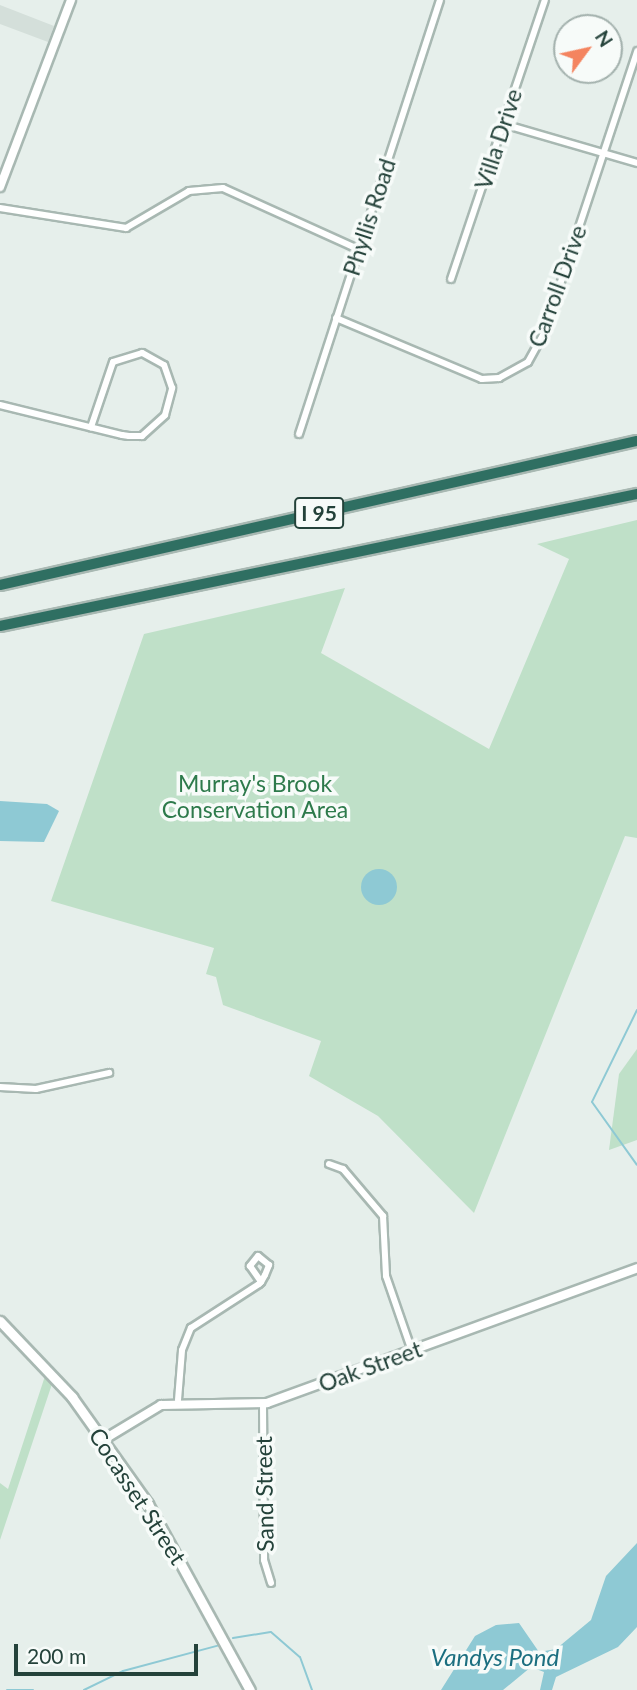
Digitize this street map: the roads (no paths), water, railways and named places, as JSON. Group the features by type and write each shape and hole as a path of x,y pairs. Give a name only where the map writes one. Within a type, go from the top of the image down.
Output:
{"highway":[{"name":"I 95","path":"0,584 637,441"},
{"name":"I 95","path":"0,626 637,494"}],"main road":[{"name":"Cocasset Street","path":"0,1321 103,1440 154,1514 250,1690"}],"street":[{"path":"0,187 71,0"},
{"name":"Phyllis Road","path":"299,434 440,0"},
{"name":"Villa Drive","path":"451,279 545,0"},
{"name":"Carroll Drive","path":"336,318 468,375 494,379 515,372 534,355 544,333 637,51"},
{"path":"503,124 602,157 637,163"},
{"path":"0,208 126,228 189,191 223,188 358,249"},
{"path":"0,405 92,427 135,437 154,430 172,395 164,365 136,352 113,362 92,427"},
{"path":"0,1087 36,1089 109,1073"},
{"path":"329,1164 343,1169 383,1216 386,1276 412,1351"},
{"name":"Oak Street","path":"103,1440 145,1412 178,1400 263,1404 637,1268"},
{"path":"178,1400 182,1350 191,1328 261,1282"},
{"name":"Sand Street","path":"263,1404 264,1559 271,1583"}],"water":[{"path":"0,801 47,804 59,811 44,842 0,841"},
{"path":"379,869 392,874 397,887 392,900 379,905 366,900 361,887 366,874"},
{"name":"Vandys Pond","path":"637,1543 637,1627 618,1647 556,1677 552,1690 540,1690 544,1672 531,1667 503,1690 441,1690 475,1636 496,1625 519,1623 539,1652 556,1649 591,1620 606,1576"}],"waterway":[{"path":"637,1010 592,1102 637,1165"},
{"path":"233,1638 271,1632 300,1657 312,1690"},
{"path":"84,1690 123,1671 220,1645"},
{"path":"7,1690 33,1690"}],"park label":[{"name":"Murray's Brook Conservation Area","path":"255,796"}]}
